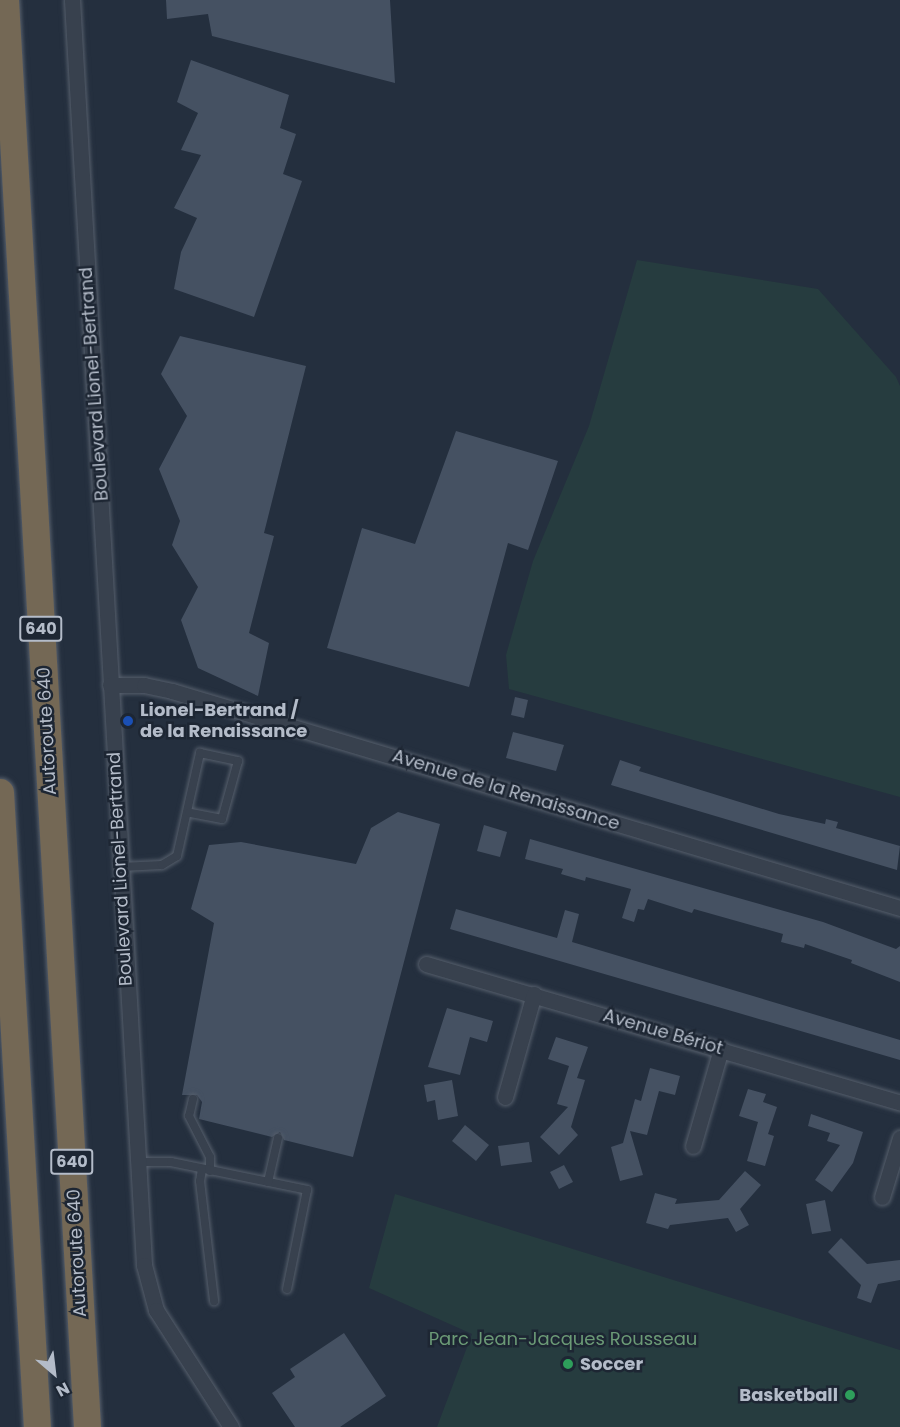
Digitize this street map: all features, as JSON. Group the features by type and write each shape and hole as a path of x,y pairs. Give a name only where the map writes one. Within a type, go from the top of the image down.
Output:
{"highway":[{"name":"Autoroute 640","path":"5,0 87,1427"},
{"name":"640","path":"0,792 37,1427"}],"street":[{"name":"Boulevard Lionel-Bertrand","path":"72,0 141,1245 150,1296 163,1324 231,1427"},
{"name":"Avenue de la Renaissance","path":"110,685 144,685 172,691 900,908"},
{"name":"Avenue Bériot","path":"426,964 900,1102"},
{"path":"505,1097 534,994"},
{"path":"693,1146 720,1049"},
{"path":"882,1197 900,1138"}],"lane":[{"path":"120,867 173,860 181,850 190,813 186,803 200,753 238,761 222,819 190,813"},
{"path":"193,1099 189,1116 210,1157 200,1181 213,1301"},
{"path":"268,1182 278,1138"},
{"path":"136,1162 171,1162 307,1190 288,1289"}],"green space":[{"path":"637,260 818,289 896,377 900,386 900,797 509,689 506,655 533,561 589,426"},
{"name":"Parc Jean-Jacques Rousseau","path":"395,1194 900,1350 900,1427 437,1427 472,1334 369,1288"}],"building":[{"path":"166,0 390,0 395,83 212,36 208,14 167,19"},
{"path":"191,60 289,95 280,128 296,134 283,174 302,181 254,317 174,289 181,252 197,218 174,208 201,155 181,150 198,113 177,102"},
{"path":"180,336 306,366 264,533 274,536 249,633 269,643 258,696 198,668 181,620 198,587 172,545 180,521 159,469 187,416 161,374"},
{"path":"456,431 558,461 528,550 508,543 469,687 327,648 362,528 415,544"},
{"path":"515,697 528,700 524,718 511,715"},
{"path":"513,732 564,745 556,771 506,758"},
{"path":"620,760 641,767 639,771 779,814 825,824 826,819 838,822 836,828 900,846 897,870 611,785"},
{"path":"398,812 440,824 353,1157 284,1140 280,1132 272,1137 199,1119 202,1102 197,1095 182,1095 214,923 191,909 209,845 241,842 356,864 371,828"},
{"path":"484,825 507,832 500,857 477,851"},
{"path":"530,839 823,922 896,949 900,946 900,982 851,963 852,960 805,944 804,948 781,942 783,934 694,909 692,913 648,899 644,910 638,909 634,922 622,918 631,889 586,877 585,881 561,874 563,869 525,859"},
{"path":"456,909 557,938 565,910 579,914 572,942 900,1040 900,1060 450,929"},
{"path":"447,1008 493,1021 487,1042 470,1037 460,1075 428,1067"},
{"path":"556,1037 588,1047 577,1078 585,1080 571,1127 578,1135 559,1155 540,1137 568,1107 557,1104 569,1066 548,1059"},
{"path":"650,1068 680,1076 675,1095 659,1091 647,1135 630,1131 643,1175 620,1181 611,1147 623,1143 635,1099 641,1101"},
{"path":"452,1080 458,1116 438,1120 435,1100 427,1102 424,1085"},
{"path":"748,1089 766,1094 763,1102 777,1107 768,1134 774,1136 765,1166 747,1161 758,1122 739,1116"},
{"path":"811,1114 863,1132 853,1163 832,1192 815,1180 840,1145 827,1141 830,1133 808,1126"},
{"path":"465,1125 489,1145 476,1161 452,1141"},
{"path":"529,1142 532,1162 501,1166 498,1146"},
{"path":"564,1165 573,1182 559,1189 550,1172"},
{"path":"745,1171 761,1185 740,1209 749,1225 736,1232 728,1218 670,1225 668,1229 646,1223 655,1193 677,1199 675,1204 719,1200"},
{"path":"825,1200 831,1231 812,1234 806,1204"},
{"path":"841,1238 867,1264 900,1260 900,1280 878,1284 871,1303 857,1298 861,1285 828,1252"},
{"path":"344,1333 386,1396 340,1427 295,1427 272,1393 295,1377 290,1369"}],"place":[{"name":"Lionel-Bertrand / de la Renaissance","path":"128,721"},
{"name":"Soccer","path":"568,1364"},
{"name":"Basketball","path":"850,1395"}]}
